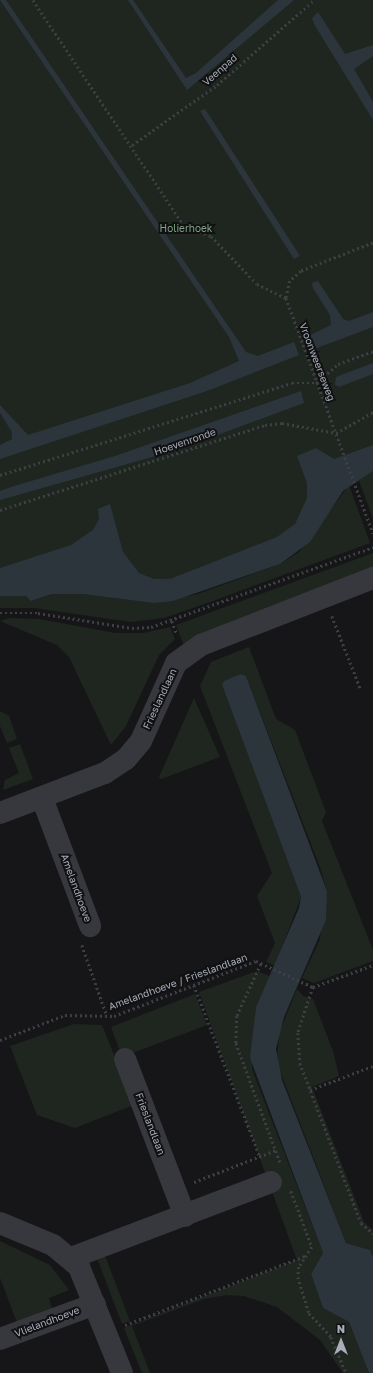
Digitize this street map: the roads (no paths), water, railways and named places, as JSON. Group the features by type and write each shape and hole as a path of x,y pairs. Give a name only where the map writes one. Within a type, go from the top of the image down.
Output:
{"street":[{"name":"Frieslandlaan","path":"0,813 105,773 126,759 141,742 172,672 185,655 201,645 373,578"},
{"name":"Amelandhoeve","path":"42,798 90,926"},
{"name":"Frieslandlaan","path":"125,1059 185,1216"},
{"path":"71,1258 185,1216 271,1182"},
{"path":"0,1223 53,1245 71,1258 95,1304 122,1373"},
{"name":"Vlielandhoeve","path":"0,1339 95,1304"}],"park label":[{"name":"Holierhoek","path":"186,229"}]}
